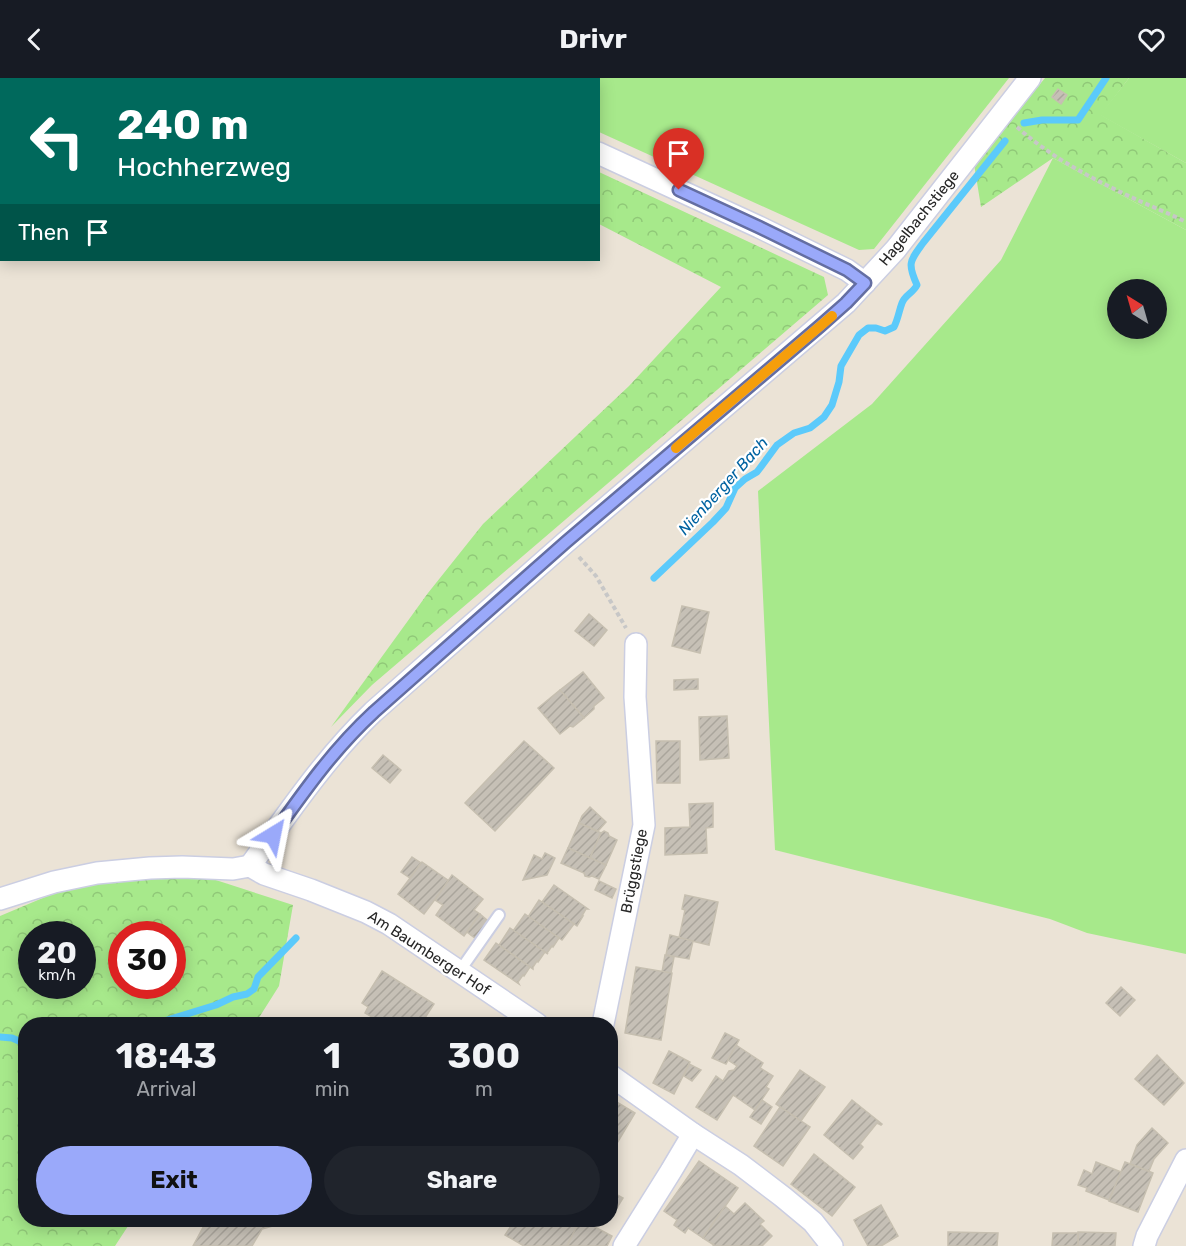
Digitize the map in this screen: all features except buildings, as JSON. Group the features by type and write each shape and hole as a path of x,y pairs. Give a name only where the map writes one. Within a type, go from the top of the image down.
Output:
{"street":[{"name":"Hagelbachstiege","path":"250,866 306,787 350,735 566,542 846,303 896,249 1029,78"},
{"path":"600,154 759,227 847,270 865,283"},
{"name":"Brüggstiege","path":"604,1017 644,825 635,697 636,644"},
{"path":"0,899 54,882 97,873 150,868 233,869 250,866"},
{"name":"Am Baumberger Hof","path":"250,866 264,874 366,912 389,924 526,1017"},
{"path":"618,1081 741,1165 813,1222 832,1246"},
{"path":"624,1246 693,1134"},
{"path":"1144,1246 1186,1160"}],"lane":[{"path":"459,972 499,915"}],"path":[{"path":"1017,127 1037,144 1079,170 1186,222"},
{"path":"566,542 596,576 636,644"}],"green space":[{"path":"600,78 1009,78 874,249 859,250 600,132"},
{"path":"1045,78 1129,78 1101,115 1186,163 1186,230 1053,158 981,207 974,164"},
{"path":"1129,78 1186,78 1186,163 1100,115"},
{"path":"1053,158 1186,230 1186,954 1087,933 1050,919 775,850 758,491 872,404 1001,260"},
{"path":"600,172 824,277 828,295 372,685 331,727 428,593 483,524 629,386 721,287 600,225"},
{"path":"191,872 293,905 279,986 259,1017 18,1017 18,1227 127,1227 115,1246 0,1246 0,916 95,876"}],"waterway":[{"name":"Nienberger Bach","path":"1024,123 1042,120 1078,120 1106,78"},
{"name":"Nienberger Bach","path":"654,578 726,508 735,488 757,472 777,445 794,433 810,428 824,417 832,405 841,366 859,335 868,328 885,331 894,327 903,300 917,285 911,267 915,254 1005,141"},
{"name":"Nienberger Bach","path":"177,1017 247,994 254,989 258,977 296,938"},
{"name":"Nienberger Bach","path":"0,1037 18,1041"}],"slow traffic":[{"path":"676,448 832,316"}],"route":[{"path":"273,835 330,757 374,712 566,542 820,326 865,283 847,270 679,190"}]}
